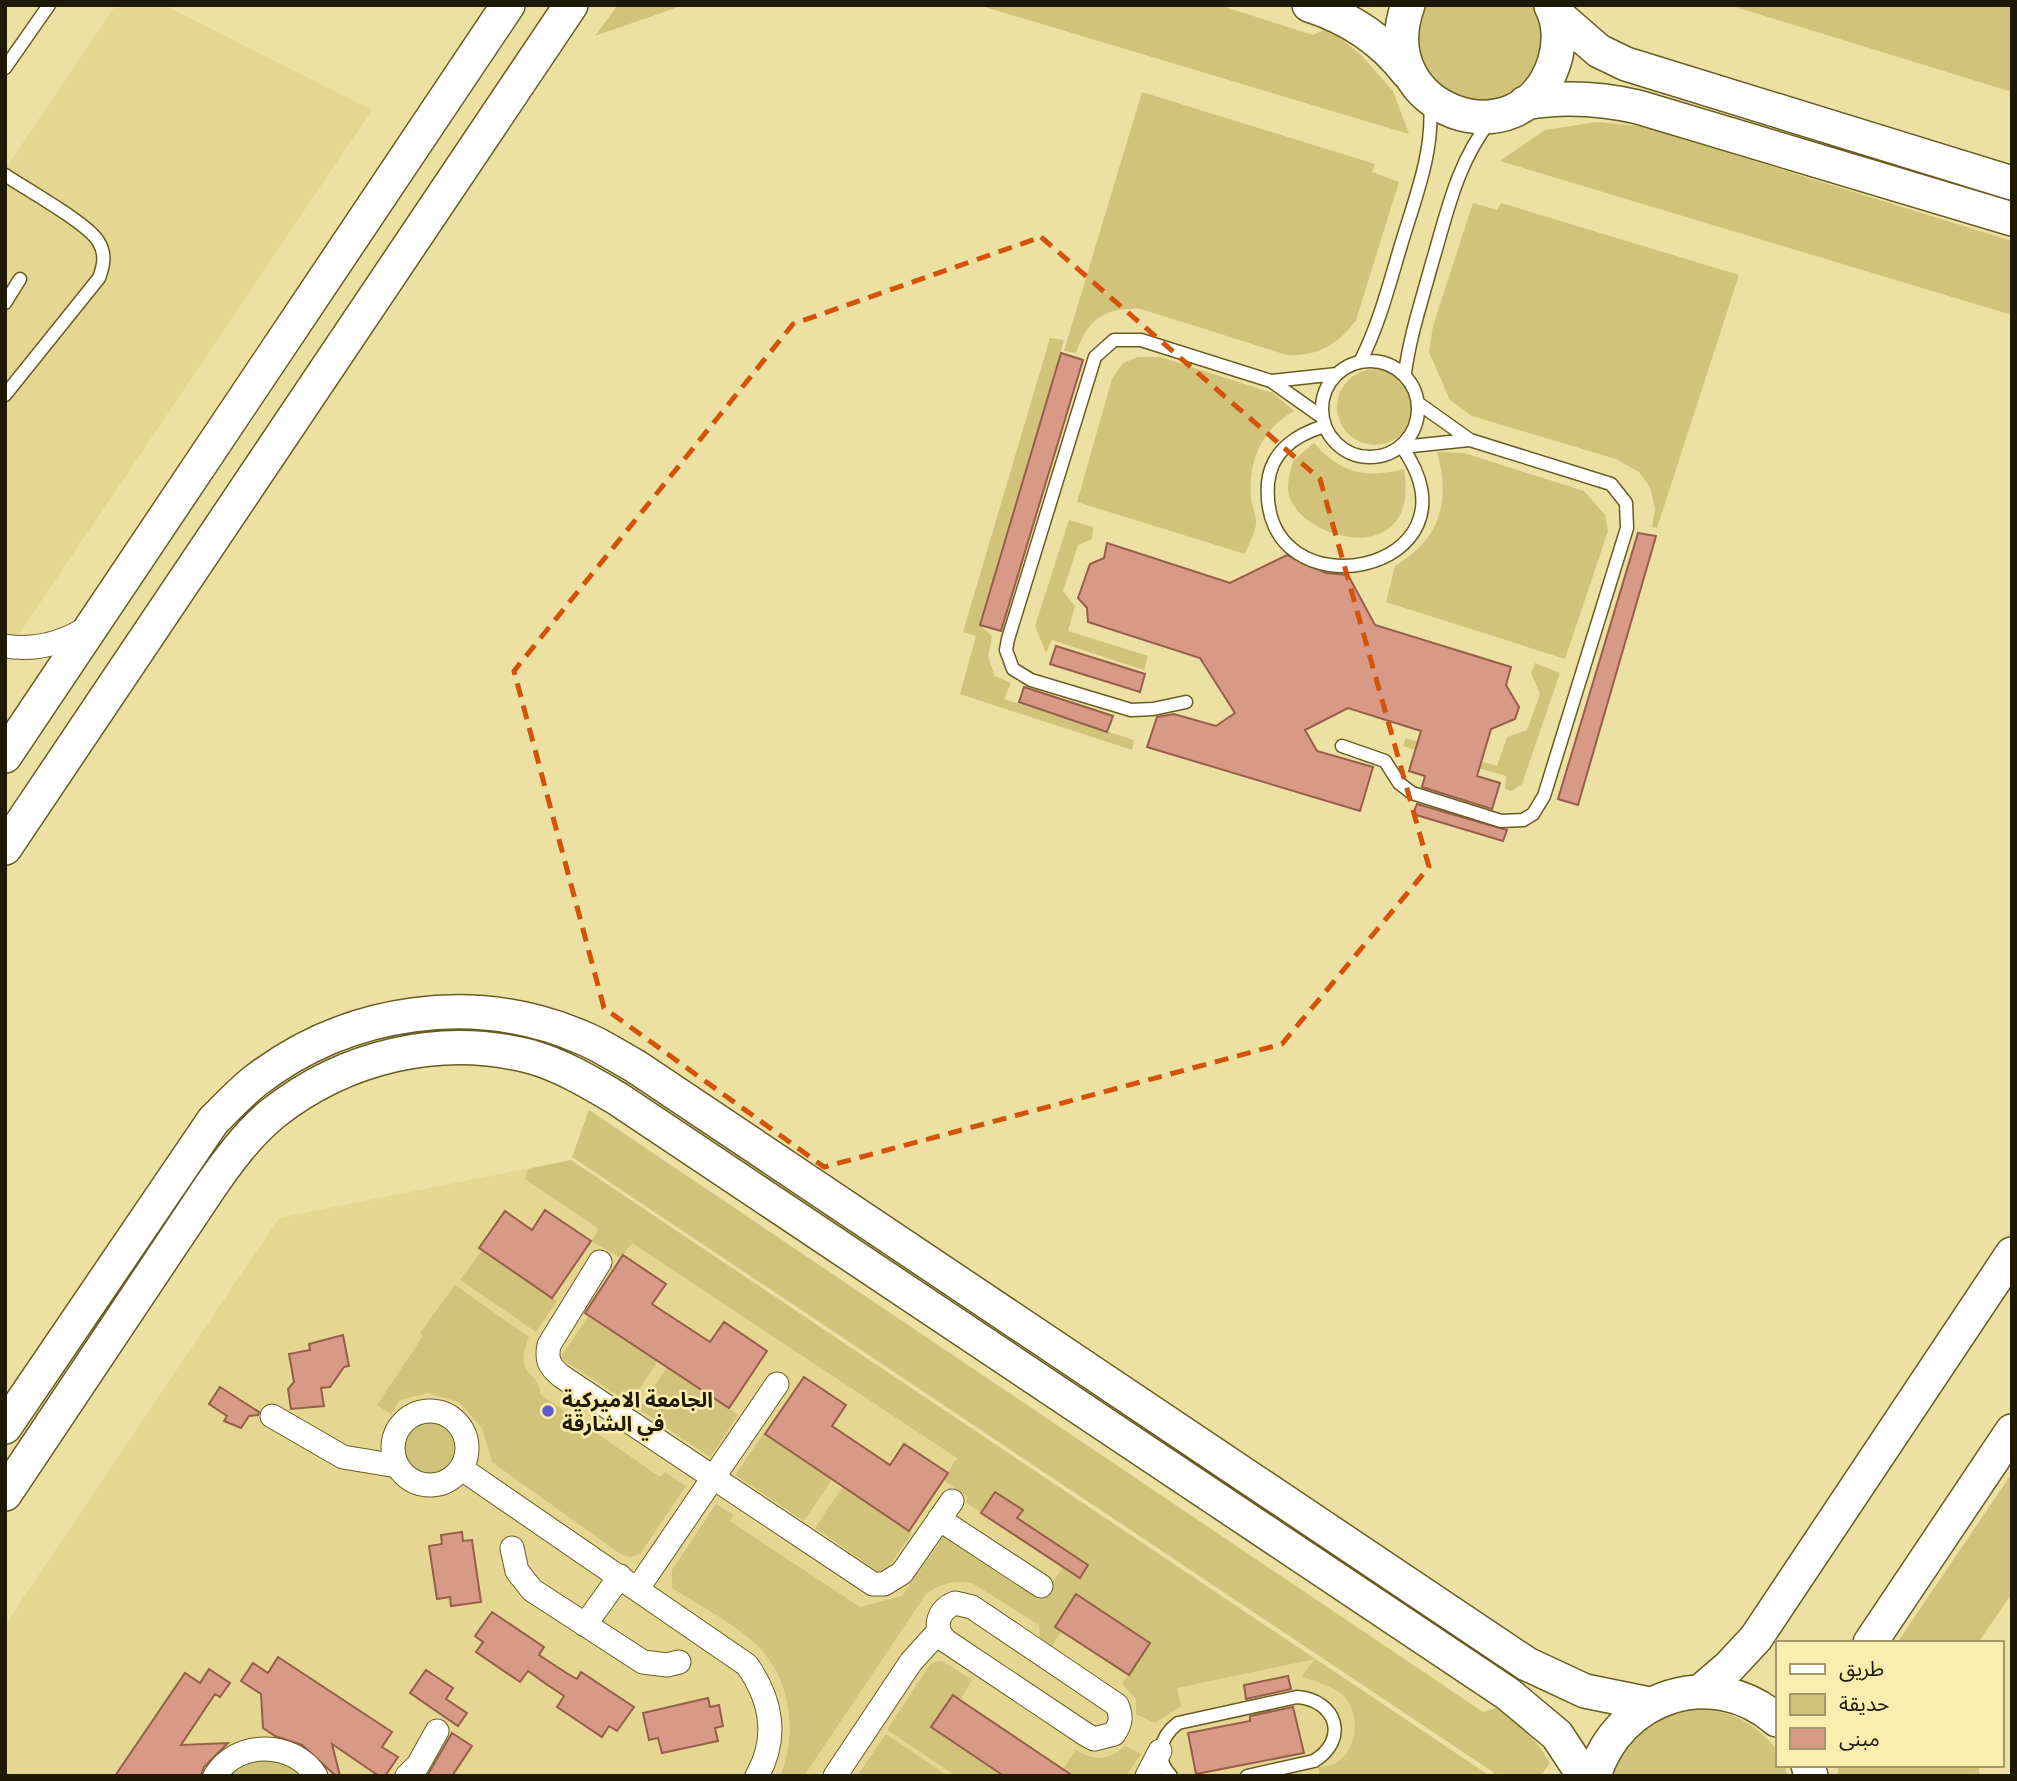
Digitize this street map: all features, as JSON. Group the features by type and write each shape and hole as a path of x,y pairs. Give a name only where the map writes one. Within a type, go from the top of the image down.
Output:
{"street":[{"path":"5,756 508,5"},
{"path":"5,848 571,5"},
{"path":"1309,5 1346,20 1370,34 1392,51 1430,99 1447,110 1465,116 1494,117 1525,103 1555,98 1583,98 1638,107 2012,219"},
{"path":"1408,5 1401,29 1402,52 1409,74"},
{"path":"1525,103 1546,81 1558,54 1559,33 1553,9"},
{"path":"1553,9 1600,51 1626,64 2010,181"},
{"path":"5,646 36,647 56,643 93,624"},
{"path":"5,1427 212,1121 254,1081 303,1049 356,1026 413,1014 471,1011 529,1019 584,1038 635,1066 1527,1664 1586,1691 1649,1704"},
{"path":"5,1494 216,1178 237,1149 270,1116 307,1088 361,1064 395,1054 441,1048 488,1048 534,1058 578,1075 618,1099 1508,1694 1556,1735 1584,1776"},
{"path":"1701,1691 1729,1667 1756,1638 2012,1254"},
{"path":"600,1262 554,1333 547,1356 551,1368 873,1584 884,1584 902,1573 945,1510 1041,1586"},
{"path":"584,1625 629,1582 713,1478 777,1384"},
{"path":"433,1411 456,1421 468,1444 461,1469 445,1483 434,1486 412,1481 397,1466 392,1446 399,1427 420,1412 433,1411"},
{"path":"272,1416 343,1457 397,1466"},
{"path":"1871,1641 2012,1431"},
{"path":"461,1469 747,1665 768,1702 771,1723 770,1744 757,1776"},
{"path":"512,1548 517,1571 523,1581 584,1625 643,1662 667,1665 679,1662"},
{"path":"835,1776 911,1662 939,1631 938,1622 946,1607 964,1603 1109,1698 1117,1705 1121,1715 1120,1725 1114,1734 1094,1739 946,1641 939,1631"},
{"path":"1594,1776 1610,1739 1628,1720 1649,1704 1679,1693 1701,1691 1741,1698 1776,1719"},
{"path":"407,1776 418,1765 437,1731"},
{"path":"215,1776 231,1759 247,1751 265,1748 298,1758 316,1776"},
{"path":"1147,1776 1160,1751"}],"lane":[{"path":"5,68 49,5"},
{"path":"1360,362 1380,315 1423,174 1430,136 1430,99"},
{"path":"1402,447 1417,422 1418,403 1405,373 1414,325 1455,185 1470,149 1494,117"},
{"path":"5,175 89,231 100,244 104,261 99,278 5,395"},
{"path":"5,303 20,279"},
{"path":"1186,702 1153,709 1131,710 1031,680 1013,669 1006,650 1095,357 1103,347 1115,340 1141,340 1271,381 1323,421 1331,438 1351,454 1377,457 1402,447 1470,439"},
{"path":"1271,381 1337,374 1360,362 1386,364 1405,373"},
{"path":"1323,421 1324,396 1337,374"},
{"path":"1342,746 1385,761 1399,783 1412,793 1501,821 1523,820 1540,806 1626,528 1626,503 1611,484 1470,439 1418,403"},
{"path":"1323,421 1289,443 1276,458 1269,477 1267,497 1280,536 1313,561 1334,567 1377,562 1397,550 1412,533 1420,511 1422,488 1415,466 1402,447"},
{"path":"1171,1776 1162,1762 1160,1751 1168,1731 1190,1719 1297,1697 1311,1698 1324,1705 1332,1717 1335,1731 1332,1744 1323,1756 1314,1761 1247,1776"}],"highlighted area":[{"path":"1041,237 1320,479 1429,867 1282,1044 824,1167 604,1008 514,671 793,324"}],"shaded area":[{"path":"116,5 164,5 372,110 5,655 5,169"},
{"name":"الجامعة الاميركية في الشارقة","path":"571,1160 1490,1776 5,1776 5,1625 279,1218"}],"green space":[{"path":"618,5 684,5 595,36"},
{"path":"978,5 1219,5 1313,35 1328,28 1362,56 1393,91 1409,134"},
{"path":"1427,5 1544,5 1550,20 1537,82 1484,106 1447,93 1434,82 1422,62 1419,50 1419,27"},
{"path":"1729,5 2012,5 2012,92"},
{"path":"1142,92 1375,164 1372,172 1399,182 1356,320 1335,342 1308,354 1287,355 1141,309 1128,309 1107,313 1099,318 1086,332 1076,353 1064,351"},
{"path":"1596,122 1641,126 2012,241 2012,315 1500,161 1545,130"},
{"path":"1473,203 1497,210 1501,203 1739,275 1657,528 1652,527 1655,509 1650,487 1639,472 1616,459 1472,416 1450,400 1429,352 1433,326"},
{"path":"1050,338 1064,340 980,625 992,636 988,657 995,676 1011,683 1004,699 1134,740 1132,750 960,694 976,636 963,632"},
{"path":"1138,357 1160,357 1273,393 1294,411 1273,427 1255,458 1251,500 1256,527 1245,554 1077,502 1112,379 1123,363"},
{"path":"1368,369 1382,369 1396,375 1407,386 1413,407 1410,422 1402,434 1382,445 1368,445 1354,439 1343,428 1337,414 1337,400 1343,386 1354,375"},
{"path":"1314,443 1334,461 1355,471 1377,473 1404,469 1404,502 1394,524 1376,535 1354,537 1330,532 1310,521 1294,506 1288,488 1293,461"},
{"path":"1437,452 1464,453 1584,491 1605,515 1608,531 1565,659 1386,602 1395,566 1423,544 1438,518 1443,487"},
{"path":"1069,520 1093,527 1092,539 1078,545 1063,591 1075,606 1068,631 1148,656 1144,670 1052,640 1046,653 1035,626"},
{"path":"1535,663 1560,673 1522,784 1512,791 1505,789 1506,776 1403,746 1406,738 1497,766 1507,737 1527,730 1540,694 1531,673"},
{"path":"589,1110 1483,1712 1496,1708 1505,1713 1527,1732 1550,1763 1541,1776 1494,1776 1493,1772 572,1157"},
{"path":"571,1160 1490,1776 1320,1776 1318,1767 1334,1764 1348,1751 1353,1742 1355,1722 1349,1703 1343,1695 1302,1676 1315,1659 1177,1688 1181,1706 1155,1723 1136,1714 1136,1699 1122,1684 1150,1642 1076,1594 1055,1626 1062,1631 1051,1647 1040,1640 1039,1625 972,1583 959,1582 942,1585 926,1594 804,1776 780,1776 786,1758 790,1720 782,1683 774,1666 763,1651 740,1631 672,1588 672,1570 716,1504 734,1515 730,1521 860,1607 902,1596 943,1537 1039,1600 1072,1555 1017,1518 1022,1510 996,1492 981,1513 966,1502 968,1497 943,1480 957,1458 632,1243 621,1258 591,1241 599,1229 525,1179 528,1169"},
{"path":"482,1250 557,1301 536,1332 460,1280"},
{"path":"455,1285 529,1337 525,1350 525,1366 539,1386 540,1394 660,1477 665,1472 686,1486 640,1554 630,1557 622,1555 492,1462 482,1428 459,1402 427,1393 400,1400 391,1414 377,1405 423,1336 420,1333"},
{"path":"589,1315 658,1361 630,1403 560,1358"},
{"path":"667,1367 738,1415 710,1457 639,1409"},
{"path":"430,1419 441,1421 454,1432 459,1448 457,1459 446,1472 430,1477 419,1475 406,1464 401,1448 403,1437 414,1424"},
{"path":"764,1433 832,1479 804,1521 735,1475"},
{"path":"2012,1473 2012,1593 1979,1641 1898,1641"},
{"path":"843,1486 912,1533 883,1575 815,1528"},
{"path":"942,1661 972,1680 960,1700 1004,1776 956,1776 889,1731 888,1728 931,1663"},
{"path":"1691,1709 1717,1711 1749,1724 1776,1749 1776,1767 1785,1767 1788,1776 1612,1776 1624,1750 1642,1731"},
{"path":"886,1734 948,1776 857,1776"},
{"path":"1125,1746 1141,1754 1126,1776 1058,1776 1076,1750 1101,1758 1113,1755"},
{"path":"251,1760 276,1760 302,1776 227,1776"},
{"path":"1838,1767 1978,1767 1980,1776 1838,1776"}],"building":[{"path":"1061,353 1083,360 1001,631 980,625"},
{"path":"1638,533 1656,536 1578,805 1558,799"},
{"path":"1107,543 1230,583 1287,555 1326,573 1348,575 1375,625 1511,667 1506,685 1519,707 1515,719 1491,729 1477,776 1500,783 1492,809 1422,787 1425,776 1409,771 1421,731 1348,708 1305,730 1317,751 1373,767 1360,811 1147,747 1157,717 1174,714 1216,726 1235,713 1200,658 1088,622 1087,608 1078,598 1090,564 1104,558"},
{"path":"1056,646 1145,674 1140,692 1050,664"},
{"path":"1024,687 1113,716 1107,732 1019,702"},
{"path":"1417,804 1507,830 1503,841 1413,814"},
{"path":"545,1210 591,1241 552,1298 479,1248 505,1211 532,1230"},
{"path":"623,1255 666,1284 652,1304 710,1342 724,1322 767,1351 729,1408 585,1313"},
{"path":"343,1335 349,1366 344,1367 330,1387 321,1388 324,1406 291,1409 288,1389 294,1382 289,1354 310,1350 309,1344"},
{"path":"804,1377 846,1405 832,1426 890,1465 904,1444 948,1473 909,1531 765,1434"},
{"path":"220,1387 259,1412 258,1415 249,1416 241,1428 224,1421 227,1416 209,1404"},
{"path":"995,1492 1023,1510 1017,1518 1088,1565 1080,1578 981,1513"},
{"path":"462,1532 463,1541 472,1540 481,1602 451,1606 450,1597 437,1599 429,1546 442,1544 441,1535"},
{"path":"1076,1594 1150,1643 1129,1675 1055,1627"},
{"path":"492,1612 544,1647 539,1655 577,1679 581,1672 634,1707 617,1731 609,1726 602,1737 557,1707 564,1696 528,1671 520,1682 476,1652 483,1642 475,1636"},
{"path":"278,1657 392,1732 382,1747 398,1757 385,1776 379,1776 332,1744 340,1776 336,1776 302,1745 275,1736 263,1728 261,1694 241,1681 253,1663 268,1673"},
{"path":"209,1669 230,1683 220,1697 215,1694 181,1745 228,1743 204,1767 201,1776 115,1776 185,1673 200,1683"},
{"path":"426,1670 453,1688 446,1699 467,1713 458,1726 410,1693"},
{"path":"1288,1676 1291,1689 1246,1699 1244,1685"},
{"path":"953,1695 1073,1776 1004,1776 931,1727"},
{"path":"708,1698 710,1707 719,1705 723,1726 715,1728 718,1741 662,1753 658,1738 649,1740 643,1713"},
{"path":"1293,1707 1304,1753 1196,1774 1188,1733 1250,1721 1250,1716"},
{"path":"452,1733 472,1746 452,1776 427,1776"}],"place":[{"name":"الجامعة الاميركية في الشارقة","path":"548,1411"}]}
